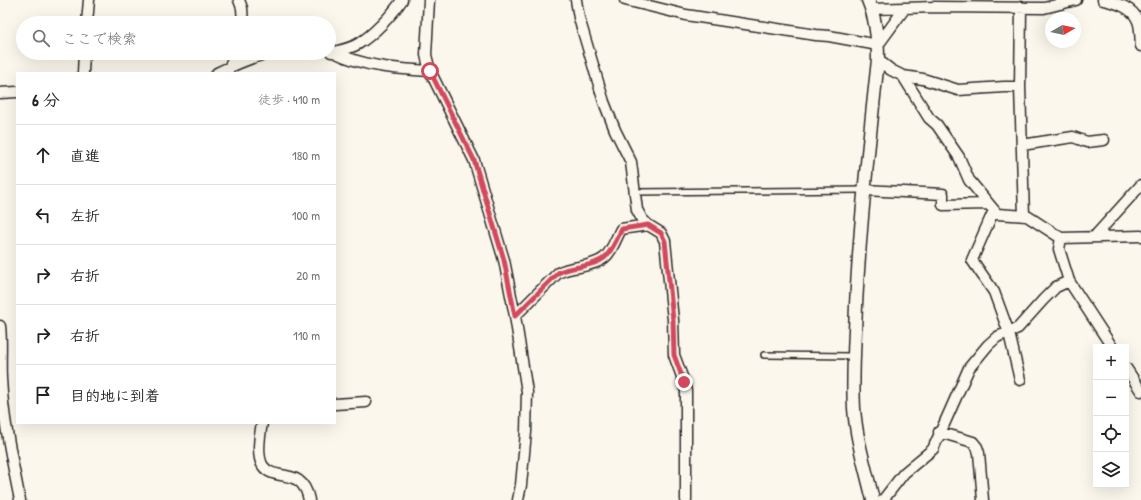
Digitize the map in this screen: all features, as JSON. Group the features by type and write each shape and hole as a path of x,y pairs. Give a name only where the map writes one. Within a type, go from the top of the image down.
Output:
{"street":[{"path":"88,16 89,0"},
{"path":"239,0 242,8 243,16"},
{"path":"336,51 357,45 384,21 402,0"},
{"path":"428,0 426,55 430,71 474,160 504,260 515,316 526,392 526,432 518,500"},
{"path":"576,0 579,18 604,102 614,130 631,162 637,210 642,219 648,225 661,233 665,241 673,320 674,355 686,391 686,500"},
{"path":"625,0 686,15 829,36 878,45"},
{"path":"873,500 858,434 854,409 853,379 859,251 878,60 878,45 870,5 905,8 936,3 1024,5 1044,8 1076,0"},
{"path":"1103,0 1120,4 1135,15 1140,21 1141,46"},
{"path":"1024,5 1020,88 1024,216"},
{"path":"878,45 905,8"},
{"path":"336,54 348,59 392,69 430,71"},
{"path":"83,72 84,60"},
{"path":"228,70 232,60"},
{"path":"228,70 249,60"},
{"path":"878,60 891,70 903,76 922,79 958,90 1004,87 1020,88"},
{"path":"903,76 929,118 937,125 959,157 969,180 997,214 1027,216 1061,238 1141,236"},
{"path":"0,93 16,92"},
{"path":"1022,145 1073,137 1087,142 1104,140"},
{"path":"1094,236 1141,184"},
{"path":"864,190 943,194 943,205 991,207"},
{"path":"991,207 972,260 994,292 1009,333 1020,380"},
{"path":"515,316 558,273 563,270 594,264 601,261 608,255 622,229 648,225"},
{"path":"1061,238 1060,249 1068,281 1110,344"},
{"path":"883,500 904,473 933,449 939,432 969,368 988,345 997,337 1018,328 1056,287 1068,281"},
{"path":"0,326 1,377 5,418 20,500"},
{"path":"1129,373 1141,391"},
{"path":"336,404 366,402"},
{"path":"262,424 260,444 262,465 268,471 295,478 302,484 307,492 309,500"},
{"path":"939,432 972,442 977,447 979,453 983,500"}],"lane":[{"path":"635,192 864,190"},
{"path":"764,355 854,356"}],"route":[{"path":"430,71 474,160 504,260 515,316 558,273 563,270 594,264 601,261 608,255 622,229 648,225 661,233 665,241 673,320 674,355 684,382"}]}
